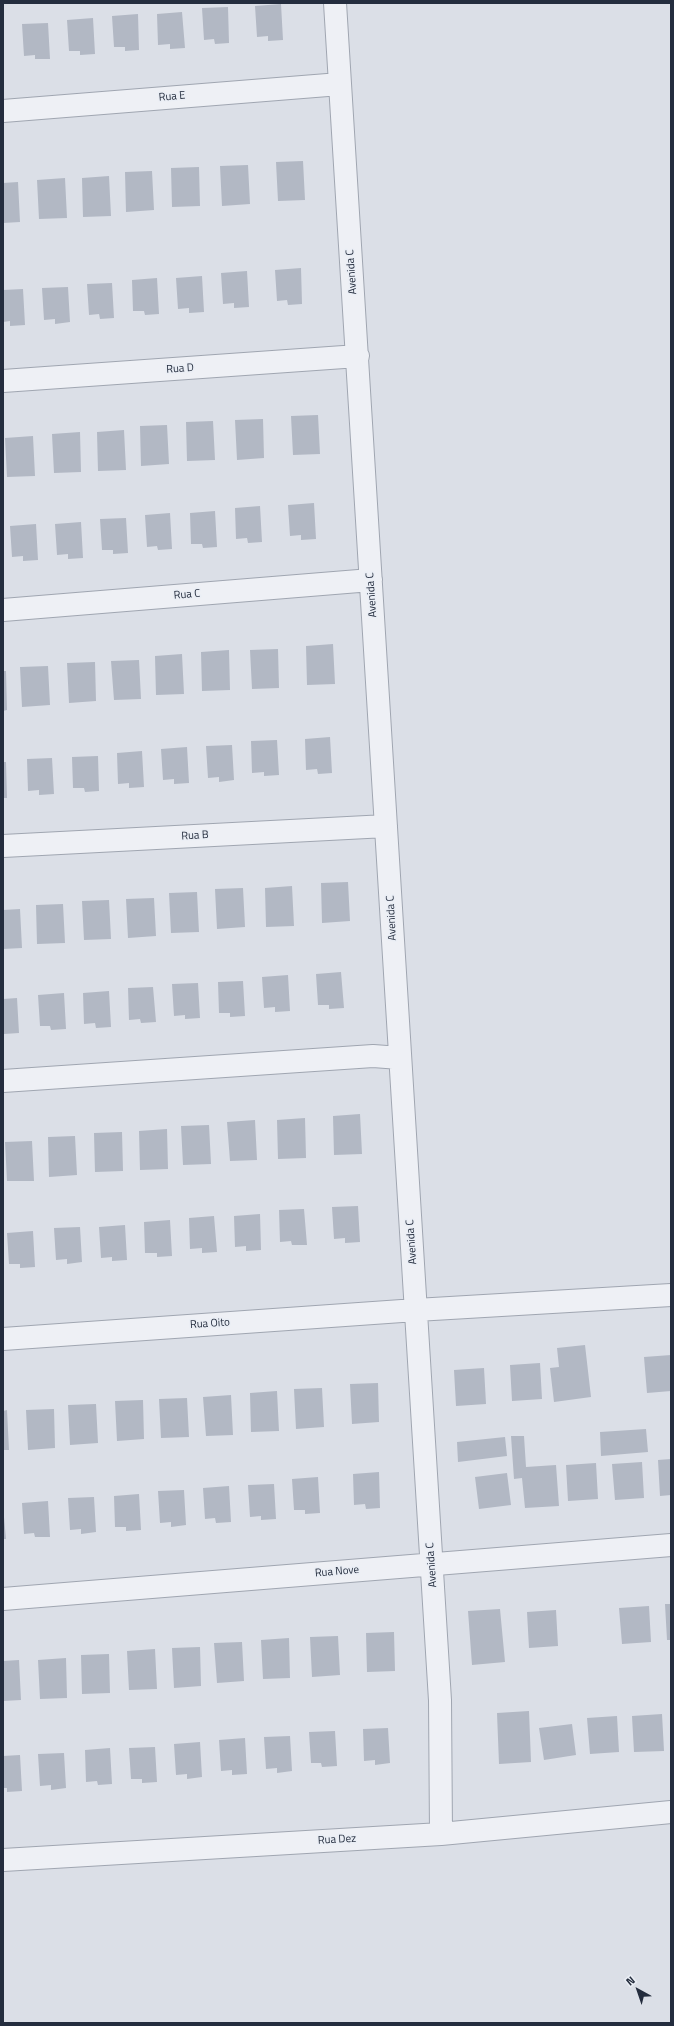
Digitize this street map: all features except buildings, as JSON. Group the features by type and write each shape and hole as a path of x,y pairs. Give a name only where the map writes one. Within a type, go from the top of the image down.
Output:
{"street":[{"name":"Avenida C","path":"335,3 440,1700 441,1834"},
{"name":"Rua E","path":"3,111 340,84"},
{"name":"Rua D","path":"3,381 358,356"},
{"name":"Rua C","path":"3,610 371,580"},
{"name":"Rua B","path":"3,846 386,826"},
{"path":"3,1081 374,1056 400,1058"},
{"name":"Rua Oito","path":"3,1339 416,1310 671,1295"},
{"name":"Rua Nove","path":"3,1599 671,1545"},
{"name":"Rua Dez","path":"3,1860 441,1834 671,1812"}]}
